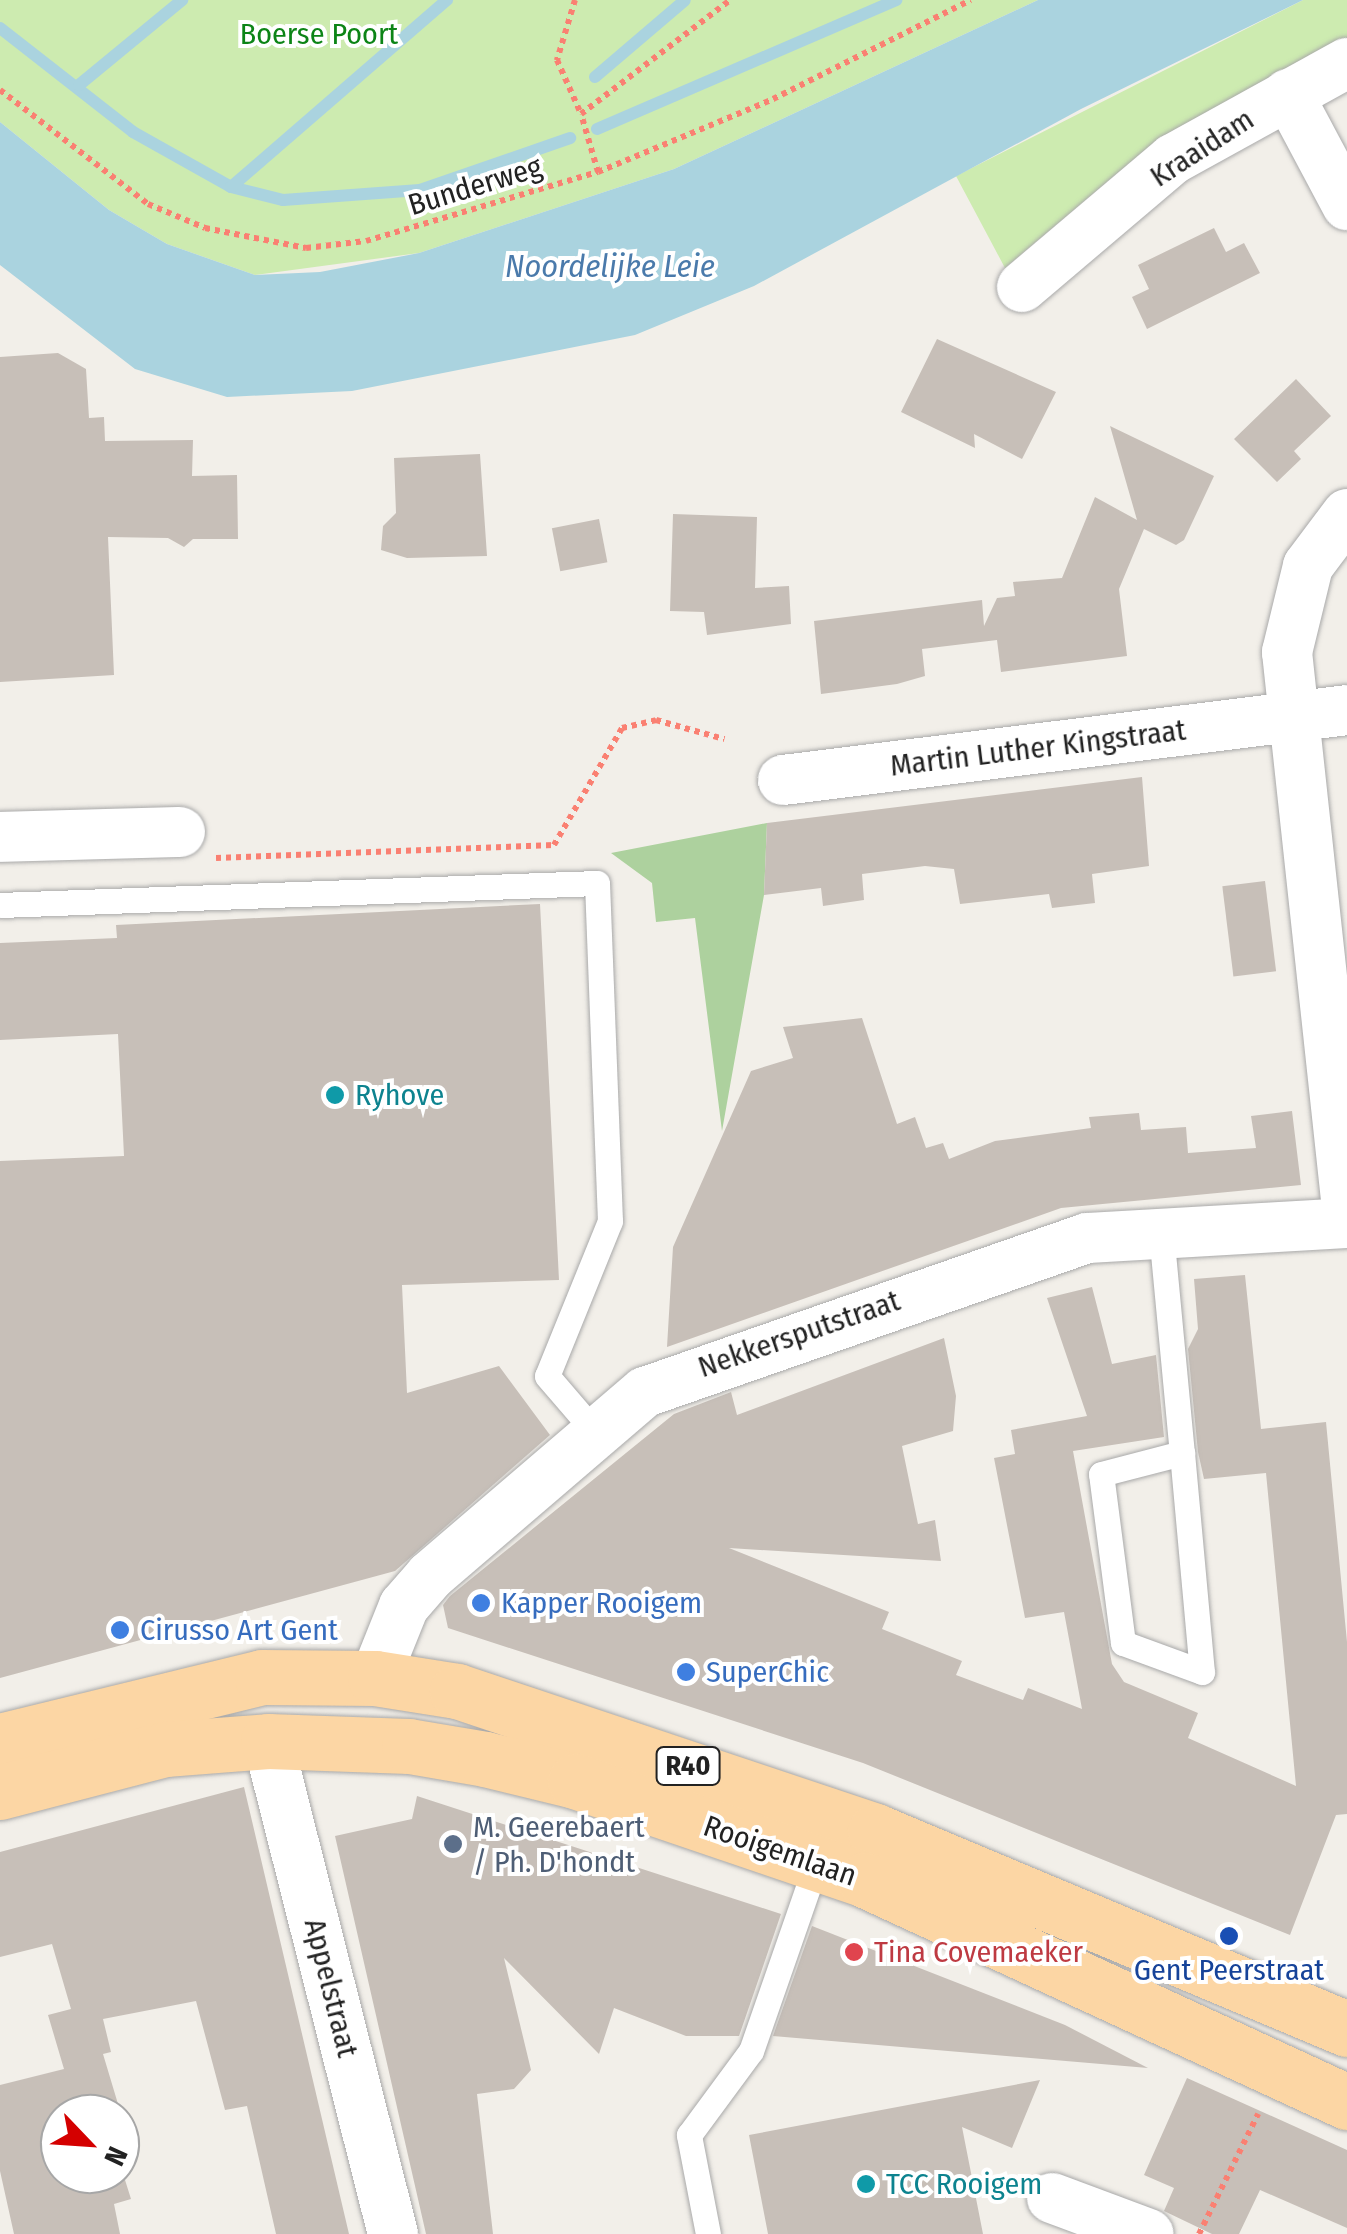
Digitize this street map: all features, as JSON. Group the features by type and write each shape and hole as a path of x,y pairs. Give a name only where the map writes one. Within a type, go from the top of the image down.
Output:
{"main road":[{"name":"Rooigemlaan","path":"0,1741 262,1677 375,1678 528,1710 875,1831 1347,2029"},
{"name":"Rooigemlaan","path":"0,1792 165,1749 268,1741 410,1746 485,1759 816,1862 1048,1958 1347,2102"}],"street":[{"name":"Kraaidam","path":"1022,288 1173,160 1347,63"},
{"path":"1288,94 1347,205"},
{"path":"1347,514 1296,592 1287,652 1347,1209"},
{"name":"Martin Luther Kingstraat","path":"783,780 1347,710"},
{"path":"0,837 189,845"},
{"name":"Nekkersputstraat","path":"375,1678 404,1606 430,1576 645,1392 690,1372 1028,1254 1161,1232 1347,1224"},
{"name":"Appelstraat","path":"268,1741 393,2234"},
{"path":"1052,2198 1149,2234"}],"lane":[{"path":"0,906 598,883 610,1221 547,1376 596,1432"},
{"path":"1161,1232 1182,1453 1202,1672 1123,1643 1102,1474 1182,1453"},
{"path":"708,2234 689,2134 752,2051 816,1862"}],"path":[{"path":"576,0 557,60 581,114 598,172"},
{"path":"581,114 730,0"},
{"name":"Bunderweg","path":"0,90 148,204 258,242 306,248 366,241 598,172 773,100 971,0"},
{"path":"189,845 554,845 622,728 656,720 724,739"},
{"path":"1200,2234 1278,2071"}],"green space":[{"name":"Boerse Poort","path":"0,0 1038,0 674,169 419,253 255,275 167,244 109,210 0,122"},
{"path":"1303,0 1347,0 1347,40 1159,138 1005,268 956,176"},
{"path":"767,823 764,895 722,1131 695,918 656,922 652,883 611,853"}],"water":[{"name":"Noordelijke Leie","path":"1038,0 1303,0 1081,109 754,286 635,335 352,391 227,397 135,369 0,265 0,122 109,210 167,244 255,275 320,272 419,253 674,169"}],"building":[{"path":"1214,228 1226,252 1244,243 1260,273 1147,329 1132,297 1149,289 1138,265"},
{"path":"937,339 1056,392 1022,459 974,434 975,448 901,412"},
{"path":"58,353 86,369 89,418 104,417 105,441 193,440 192,476 237,475 238,539 193,539 184,547 168,538 108,537 114,675 0,682 0,357"},
{"path":"1296,379 1331,416 1294,451 1301,459 1277,482 1234,439"},
{"path":"1110,426 1214,476 1184,540 1176,545 1144,529 1119,589 1127,656 1001,672 997,640 922,649 925,676 897,684 821,694 814,621 982,600 984,626 997,598 1015,596 1013,582 1062,578 1095,497 1137,520"},
{"path":"480,454 487,556 407,558 381,550 383,526 396,513 394,458"},
{"path":"673,514 757,517 755,588 789,586 791,624 707,635 704,612 670,611"},
{"path":"599,519 607,562 560,571 552,528"},
{"path":"1142,777 1149,866 1092,874 1095,903 1052,908 1049,894 960,904 954,869 925,866 862,874 864,900 823,906 821,888 764,895 767,823"},
{"path":"1265,881 1276,971 1233,977 1222,886"},
{"path":"540,904 559,1280 402,1285 407,1393 499,1366 550,1435 395,1571 0,1678 0,1161 124,1156 118,1034 0,1040 0,943 117,938 116,925"},
{"path":"862,1018 897,1124 915,1117 926,1148 943,1143 949,1159 995,1141 1091,1128 1089,1117 1139,1113 1141,1130 1186,1127 1188,1153 1256,1148 1251,1116 1292,1111 1301,1185 1061,1208 667,1347 673,1247 751,1071 793,1058 783,1027"},
{"path":"1245,1275 1261,1429 1326,1422 1347,1642 1347,1814 1336,1815 1290,1935 863,1763 448,1628 443,1605 450,1596 674,1414 731,1392 737,1415 944,1338 956,1396 953,1431 902,1446 918,1524 935,1520 941,1561 729,1548 889,1612 882,1629 962,1661 956,1675 1023,1700 1028,1688 1082,1709 1064,1612 1025,1618 994,1458 1015,1454 1011,1430 1087,1416 1047,1298 1092,1287 1112,1364 1156,1355 1164,1437 1073,1451 1112,1664 1124,1682 1198,1713 1188,1738 1296,1786 1266,1473 1204,1479 1198,1452 1188,1349 1198,1329 1194,1279"},
{"path":"244,1787 349,2234 276,2234 247,2106 225,2110 196,2001 103,2019 111,2052 103,2054 115,2094 40,2094 40,2194 129,2194 131,2199 114,2204 120,2234 14,2234 0,2171 0,2085 64,2069 48,2015 71,2009 52,1944 0,1957 0,1852"},
{"path":"417,1796 781,1914 739,2036 686,2036 614,2008 599,2054 504,1958 531,2070 514,2089 477,2094 493,2234 426,2234 335,1836 412,1819"},
{"path":"812,1926 1065,2025 1148,2068 773,2036"},
{"path":"1187,2078 1347,2150 1347,2228 1260,2190 1239,2234 1212,2234 1164,2211 1174,2188 1144,2175"},
{"name":"TCC Rooigem","path":"1040,2080 1012,2148 962,2127 983,2234 768,2234 749,2135"}],"waterway":[{"path":"79,85 182,0"},
{"path":"231,187 447,0"},
{"path":"595,77 685,0"},
{"path":"597,129 896,0"},
{"path":"0,28 133,132 231,187 283,200 420,190 570,138"}],"place":[{"name":"Ryhove","path":"335,1095"},
{"name":"Kapper Rooigem","path":"481,1603"},
{"name":"Cirusso Art Gent","path":"120,1630"},
{"name":"SuperChic","path":"686,1672"},
{"name":"M. Geerebaert / Ph. D'hondt","path":"453,1844"},
{"name":"Gent Peerstraat","path":"1229,1936"},
{"name":"Tina Covemaeker","path":"854,1952"},
{"name":"TCC Rooigem","path":"866,2184"}]}
